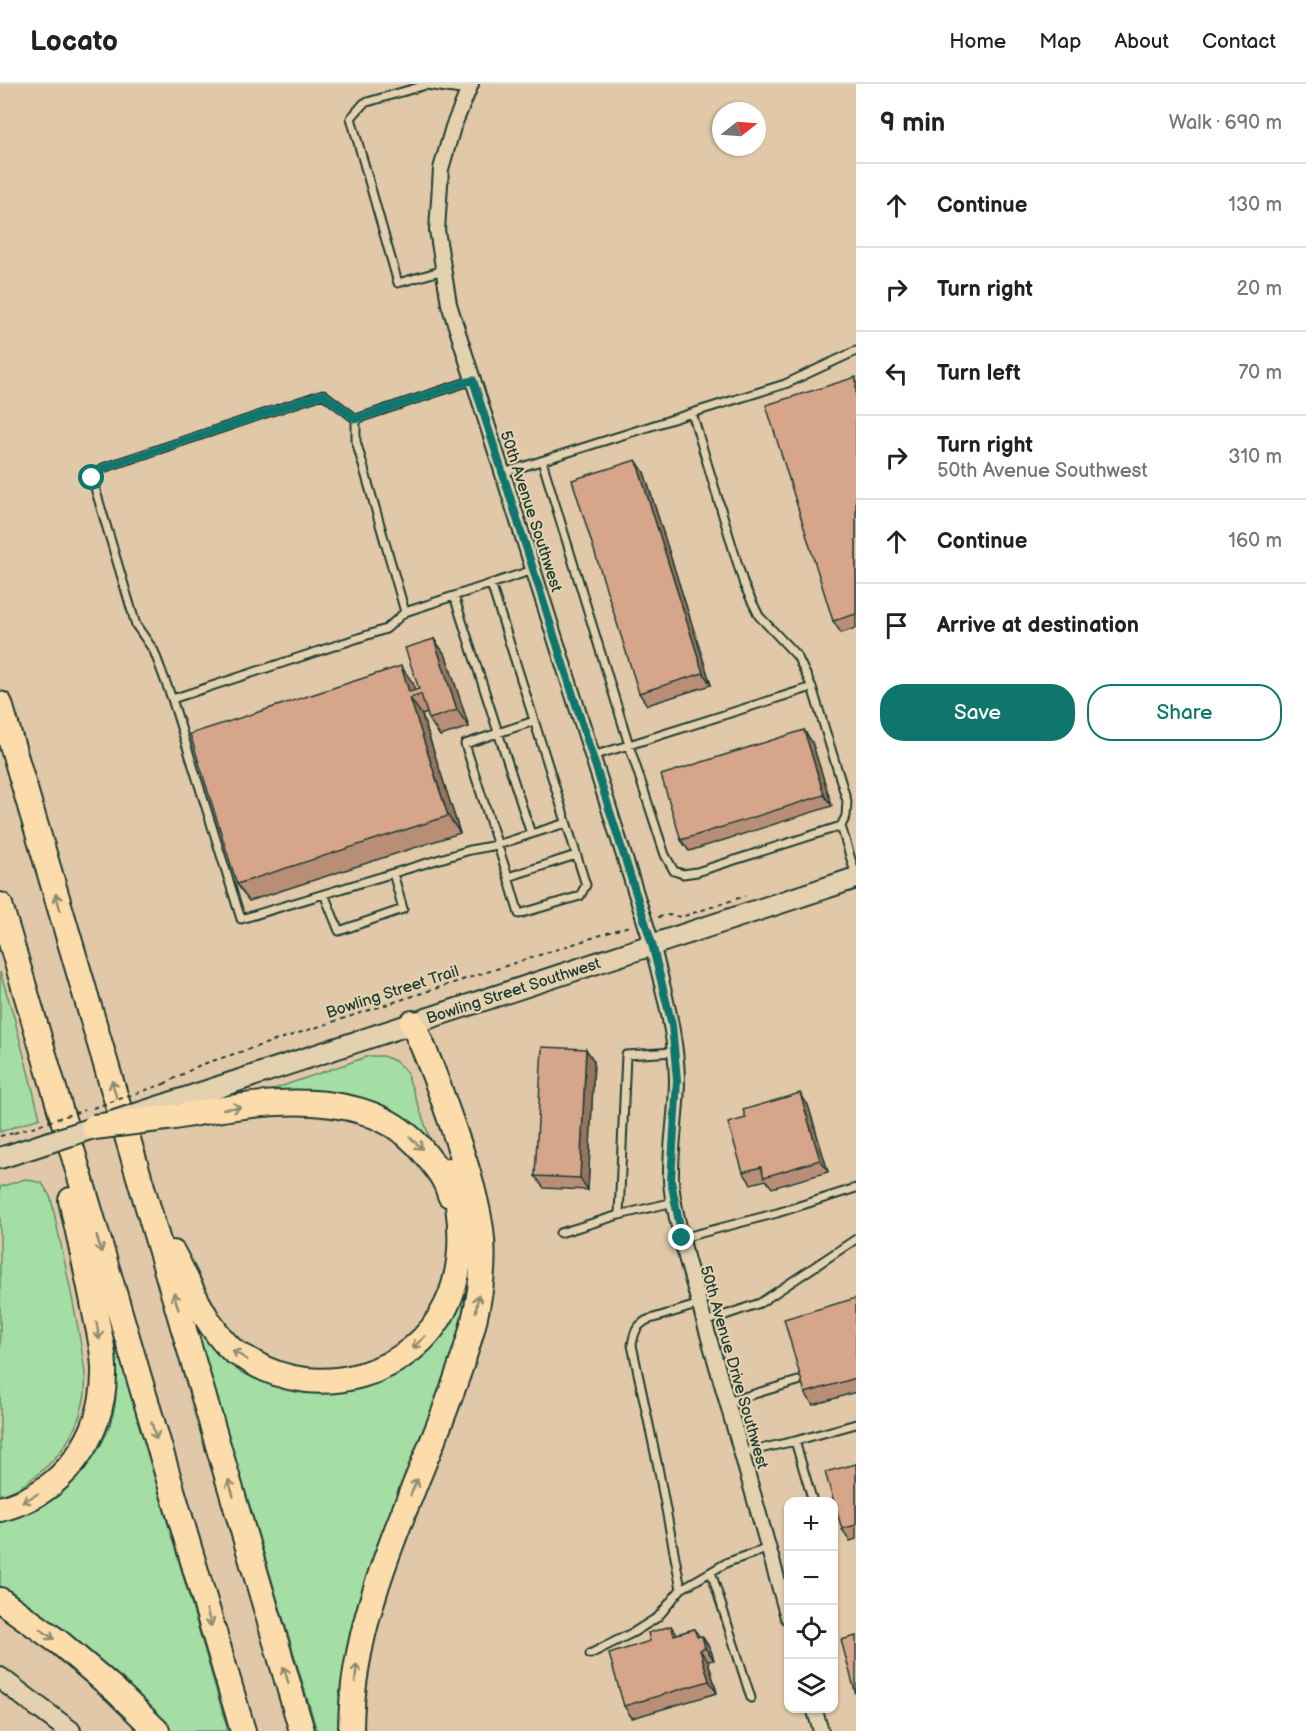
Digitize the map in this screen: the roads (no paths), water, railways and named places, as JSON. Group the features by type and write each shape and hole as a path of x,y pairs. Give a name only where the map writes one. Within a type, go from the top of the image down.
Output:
{"highway":[{"path":"0,704 303,1731"},
{"path":"2,912 243,1731"},
{"path":"0,1509 32,1498 51,1485 70,1467 87,1443 100,1412 105,1374 92,1299 30,1007"},
{"path":"148,1205 209,1322 233,1350 265,1370 303,1381 327,1382 357,1377 387,1366 420,1342 435,1324 447,1304 460,1256 457,1192 443,1135 417,1055 412,1023"},
{"path":"351,1731 357,1660 384,1561 458,1374 476,1312 481,1272 481,1231 466,1163 426,1053 412,1023"},
{"path":"94,1127 169,1102 234,1108 314,1102 368,1112 391,1122 422,1149 446,1181 460,1232"},
{"path":"0,1599 60,1643 115,1690 157,1731"}],"main road":[{"name":"Bowling Street Southwest","path":"169,1102 856,877"},
{"path":"0,1158 94,1127"},
{"path":"0,1678 70,1731"}],"street":[{"name":"50th Avenue Southwest","path":"469,88 453,127 441,169 437,230 449,304 652,944"},
{"name":"50th Avenue Drive Southwest","path":"652,944 672,1025 677,1080 671,1181 682,1238 786,1605"},
{"path":"816,1713 821,1731"}],"lane":[{"path":"444,270 398,283 351,118 364,103 426,85 469,88"},
{"path":"503,473 785,384 856,351"},
{"path":"356,419 473,380"},
{"path":"356,419 323,394 103,468 92,478 136,625 154,651 172,699 242,919 566,823"},
{"path":"692,413 744,585 759,616 797,656 812,687 847,801 846,816 841,826 856,877"},
{"path":"356,419 356,441 405,612"},
{"path":"542,460 629,745 665,855 674,871 683,874 698,872 841,826"},
{"path":"172,699 386,629 405,612 533,570"},
{"path":"491,584 586,885 580,896 519,915 465,744 534,721"},
{"path":"454,596 531,834"},
{"path":"592,756 812,687"},
{"path":"507,877 576,855"},
{"path":"324,894 339,931 403,909 393,873"},
{"path":"619,1215 626,1055 674,1052"},
{"path":"682,1238 766,1216 856,1188"},
{"path":"560,1233 619,1215 675,1202"},
{"path":"705,1322 760,1303 856,1239"},
{"path":"681,1589 632,1345 635,1332 640,1324 700,1304"},
{"path":"727,1402 798,1381"},
{"path":"742,1453 856,1424"},
{"path":"795,1441 812,1497"},
{"path":"590,1654 658,1617 681,1589 740,1557 769,1548"},
{"path":"711,1572 751,1698"}]}
